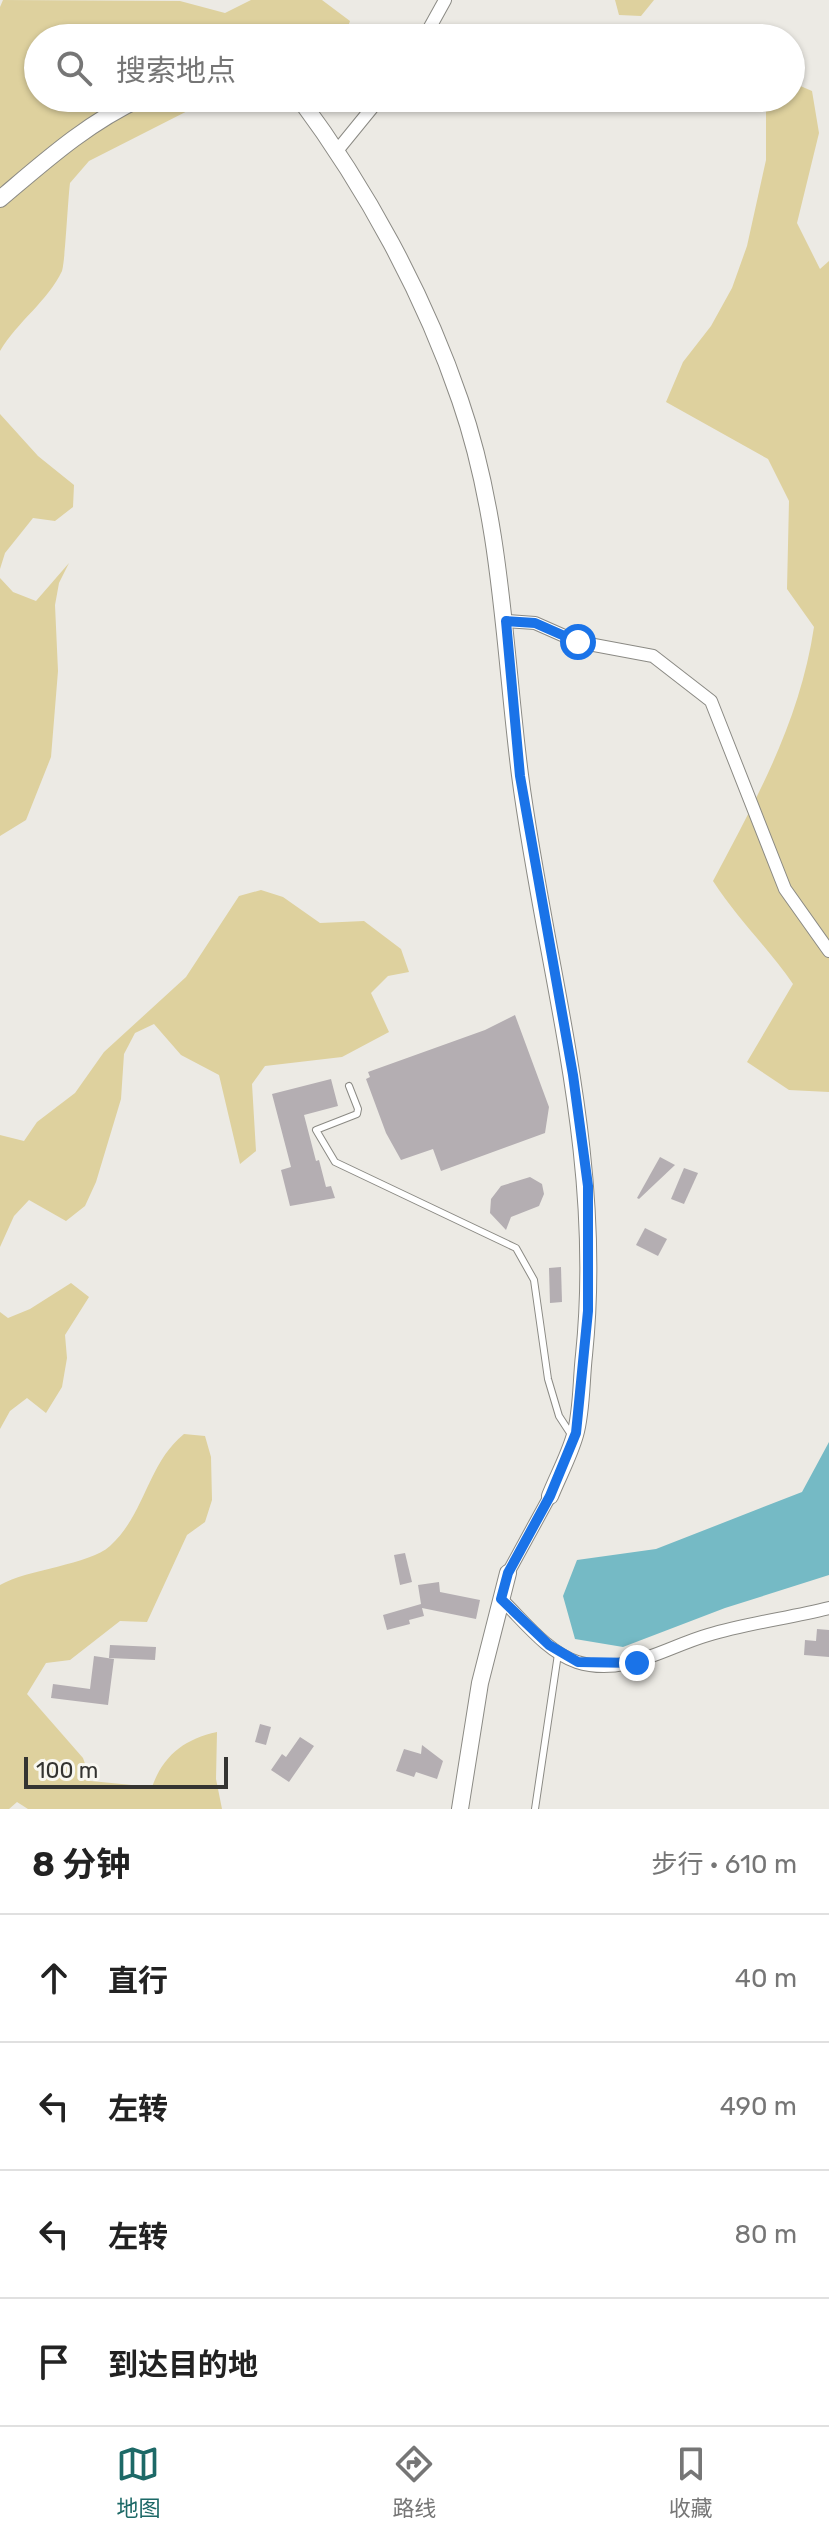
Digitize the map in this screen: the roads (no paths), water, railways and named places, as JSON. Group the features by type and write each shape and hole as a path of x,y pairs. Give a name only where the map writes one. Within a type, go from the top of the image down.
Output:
{"street":[{"path":"432,24 445,0"},
{"path":"0,199 77,134 110,112"},
{"path":"309,112 354,176 404,273 460,400 477,462 506,621 520,776 573,1075 588,1186 588,1311 574,1438 550,1496 508,1573 480,1683 460,1809"},
{"path":"336,152 369,112"},
{"path":"506,621 535,623 578,642 653,656 711,701 785,889 829,951"},
{"path":"501,1599 559,1651 578,1662 637,1663 708,1635 829,1608"}],"lane":[{"path":"349,1086 357,1114 316,1130 320,1141 335,1162 516,1248 534,1280 548,1379 559,1416 574,1438"},
{"path":"535,1809 559,1651"}],"water":[{"path":"829,1442 829,1575 725,1608 623,1647 575,1639 563,1596 577,1560 656,1549 802,1492"}]}
